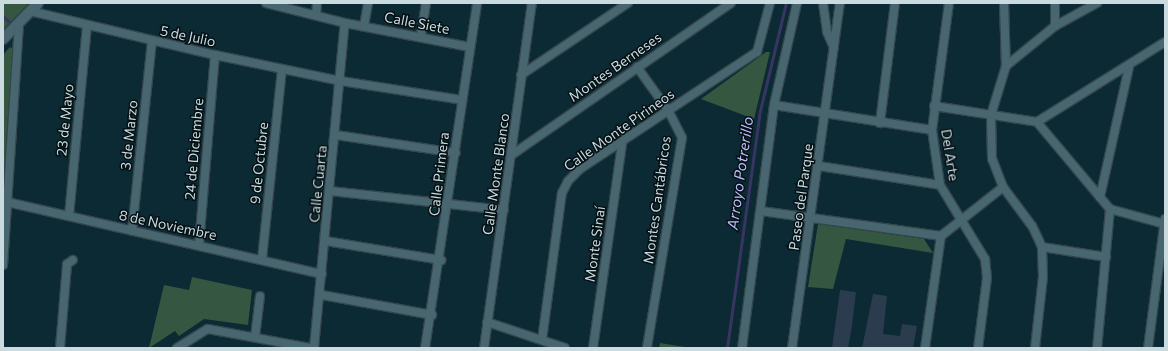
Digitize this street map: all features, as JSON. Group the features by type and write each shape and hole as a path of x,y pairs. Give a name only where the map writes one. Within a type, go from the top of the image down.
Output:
{"street":[{"path":"3,39 38,3"},
{"name":"Calle Siete","path":"266,3 346,23 421,35 470,47"},
{"path":"316,15 317,3"},
{"path":"364,26 368,3"},
{"path":"421,35 426,3"},
{"name":"Calle Primera","path":"426,348 441,260 462,100 477,3"},
{"name":"Calle Monte Blanco","path":"484,348 513,154 521,75 532,3"},
{"path":"521,75 628,3"},
{"name":"Montes Berneses","path":"513,154 731,3"},
{"name":"Calle Monte Pirineos","path":"542,340 562,193 574,174 757,52 770,3"},
{"path":"742,348 774,105 797,3"},
{"name":"Paseo del Parque","path":"823,3 825,26 834,50"},
{"name":"Paseo del Parque","path":"792,348 819,166 840,3"},
{"path":"880,122 895,3"},
{"name":"Del Arte","path":"949,3 934,106 932,130 940,185 959,220 980,250 987,268 978,348"},
{"path":"1004,3 1006,66 991,115 992,159 1003,187 1042,247 1043,277 1035,348"},
{"path":"1055,3 1055,26"},
{"path":"1006,66 1055,26 1097,3"},
{"name":"5 de Julio","path":"30,11 152,42 282,69 342,81 462,100"},
{"path":"3,265 19,23"},
{"name":"Calle Cuarta","path":"313,348 322,295 322,274 342,81 346,23"},
{"name":"23 de Mayo","path":"69,216 87,26"},
{"name":"3 de Marzo","path":"132,231 152,42"},
{"path":"934,106 1037,122 1129,67 1165,42"},
{"name":"24 de Diciembre","path":"199,244 215,55"},
{"name":"Montes Cantábricos","path":"638,67 668,110 682,138 647,348"},
{"path":"1100,197 1129,67"},
{"name":"9 de Octubre","path":"262,259 282,69"},
{"path":"774,105 932,130"},
{"path":"1037,122 1110,209 1165,222 1148,348"},
{"path":"336,135 456,153"},
{"name":"Monte Sinaí","path":"593,348 622,143"},
{"path":"819,166 940,185"},
{"path":"925,348 941,236 959,220 1003,187"},
{"path":"330,191 504,210"},
{"name":"8 de Noviembre","path":"7,202 132,231 199,244 322,274"},
{"path":"1097,348 1110,209"},
{"path":"761,211 941,236"},
{"path":"326,242 441,260"},
{"path":"1042,247 1106,257"},
{"path":"60,348 67,264 73,260"},
{"path":"322,295 432,315"},
{"path":"255,337 260,296"},
{"path":"487,322 565,348"},
{"path":"177,348 204,330 255,337 313,348"}],"green space":[{"path":"3,3 29,3 3,30"},
{"path":"10,47 15,50 3,191 3,55"},
{"path":"766,52 770,52 754,119 701,99"},
{"path":"818,224 924,239 933,253 846,239 833,289 808,287"},
{"path":"192,277 252,290 248,325 204,319 179,336 175,331 149,348 164,285 189,290"},
{"path":"660,343 691,348 659,348"}],"building":[{"path":"840,290 856,292 852,326 848,348 832,348"},
{"path":"873,294 887,296 883,334 900,336 902,324 917,326 913,348 862,348"}],"waterway":[{"name":"Arroyo Potrerillo","path":"727,348 760,111 786,3"},
{"path":"3,16 10,22"}]}
